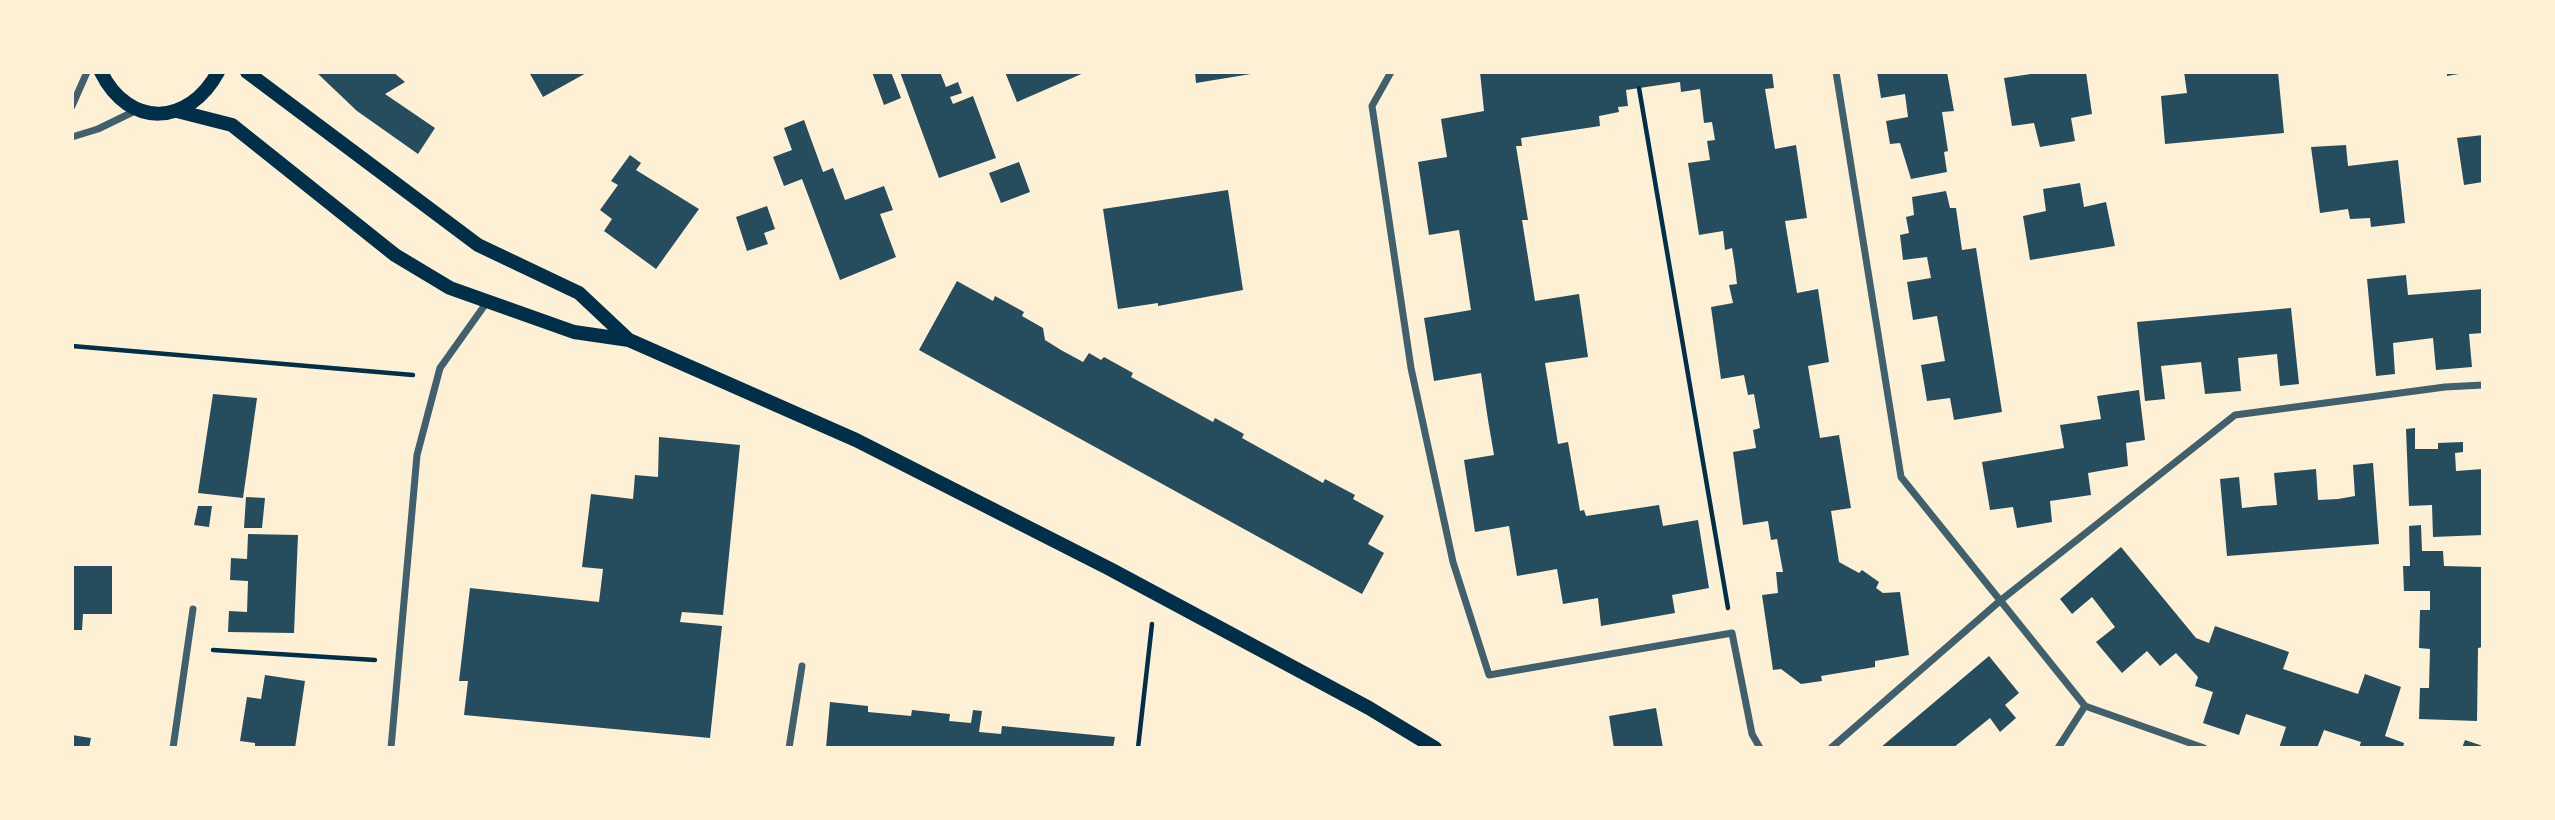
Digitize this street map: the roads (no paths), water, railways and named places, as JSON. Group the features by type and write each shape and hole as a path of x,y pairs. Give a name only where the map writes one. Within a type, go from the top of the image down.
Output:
{"main road":[{"path":"101,72 120,100 137,110 157,114 177,111 195,103 209,89 218,72"},
{"path":"247,72 478,245 579,293 629,340"},
{"path":"177,111 232,125 395,255 450,288 574,332 629,340 856,440 1156,594 1369,708 1435,748"}],"street":[{"path":"72,107 87,72"},
{"path":"1391,72 1372,106 1411,368 1453,562 1489,675 1732,633 1752,734 1760,748"},
{"path":"1836,72 1901,477 2085,706 2204,748"},
{"path":"72,137 98,129 137,110"},
{"path":"391,748 417,456 440,368 487,301"},
{"path":"1831,748 2001,600 2235,415 2445,387 2483,386"},
{"path":"173,748 193,609"},
{"path":"789,748 802,666"},
{"path":"2058,748 2085,706"}]}
